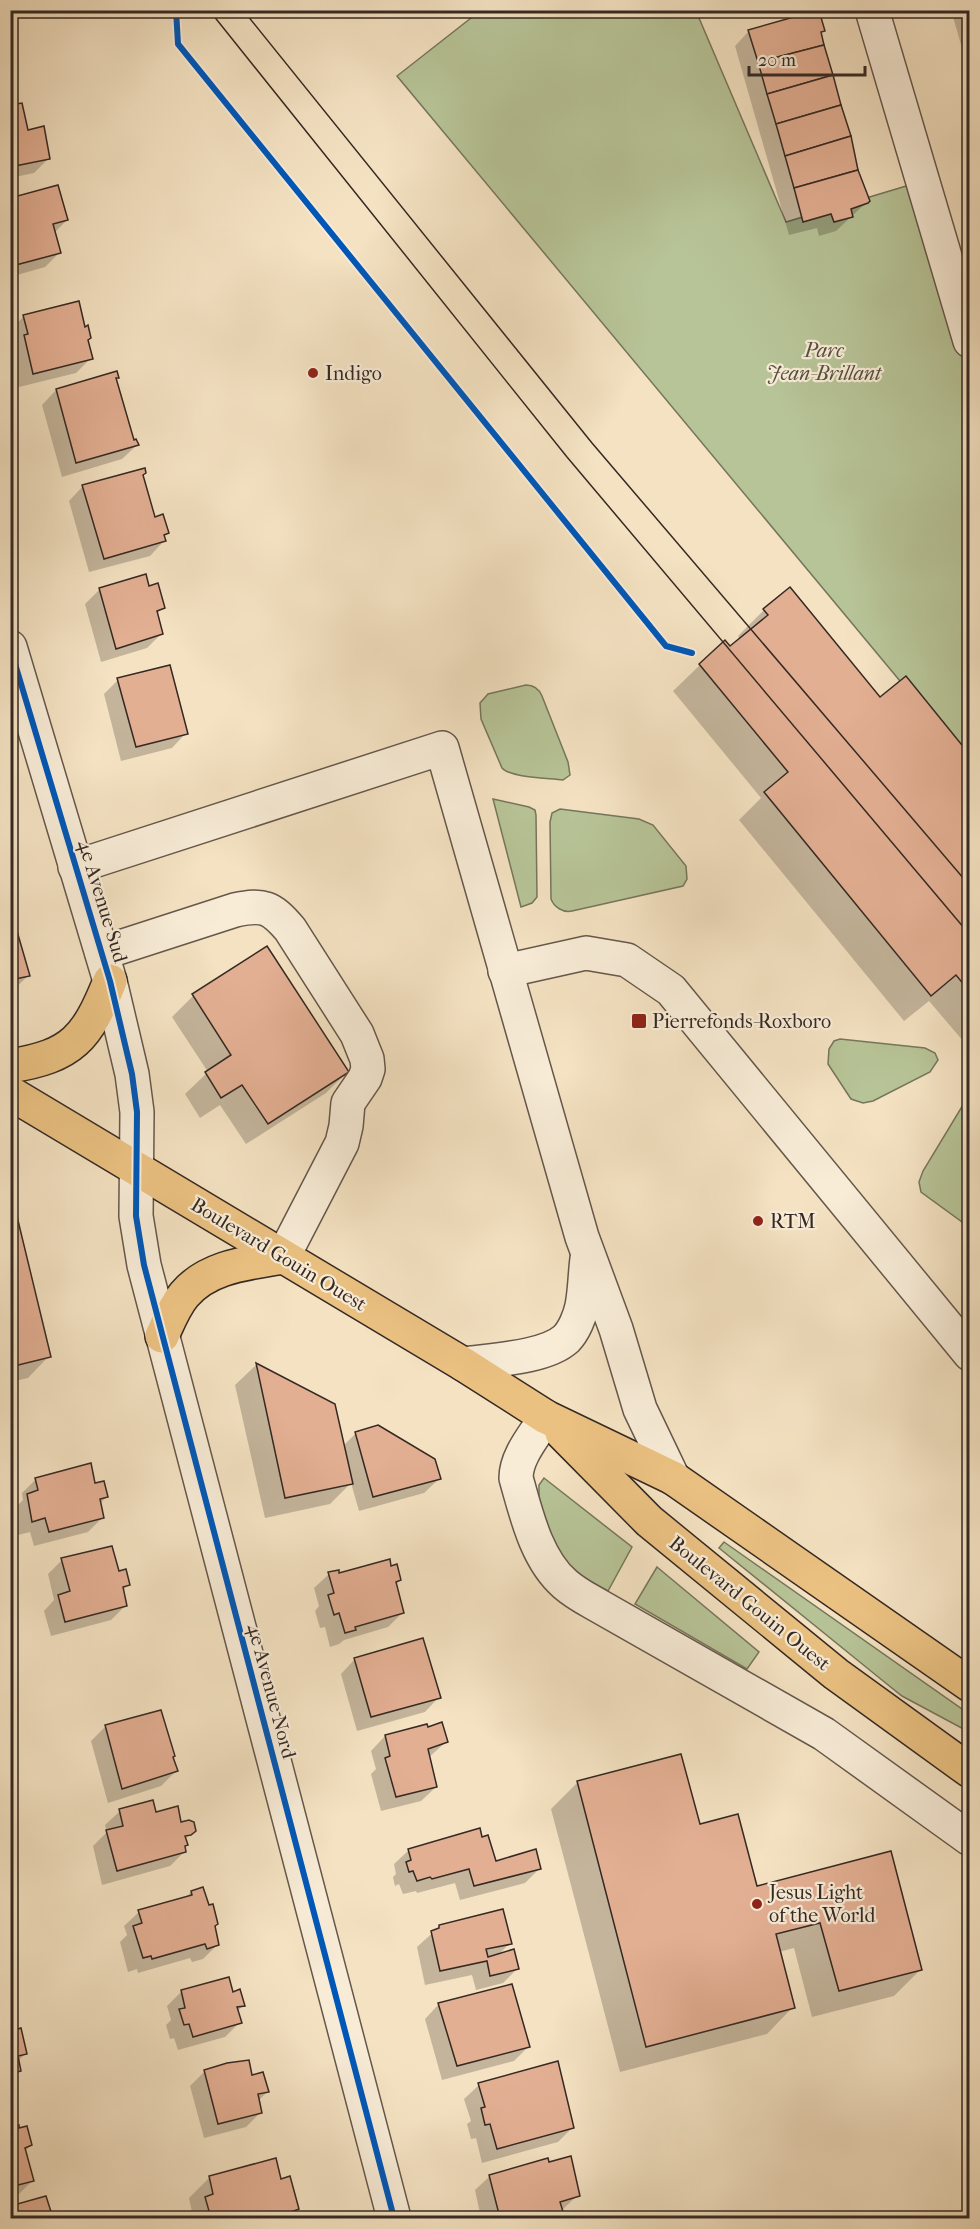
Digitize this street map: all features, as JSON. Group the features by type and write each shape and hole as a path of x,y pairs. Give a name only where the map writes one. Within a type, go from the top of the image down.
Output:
{"main road":[{"path":"10,1066 49,1058 72,1045 93,1018 106,967"},
{"name":"Boulevard Gouin Ouest","path":"10,1094 463,1364 546,1416 673,1478 969,1686"},
{"path":"162,1336 185,1293 210,1275 229,1267 283,1257"},
{"name":"Boulevard Gouin Ouest","path":"546,1416 649,1521 836,1674 969,1771"}],"street":[{"path":"872,10 969,340"},
{"name":"4e Avenue Sud","path":"10,647 106,967 137,1098 137,1170"},
{"path":"75,867 442,748 587,1251 616,1329 640,1409 673,1478"},
{"path":"106,967 235,910 251,906 270,909 290,929 357,1034 367,1059 368,1069 348,1103 342,1143 283,1257"},
{"path":"505,971 586,952 627,960 671,990 969,1354"},
{"name":"4e Avenue Nord","path":"137,1170 137,1230 144,1265 394,2218"},
{"path":"463,1364 547,1349 566,1338 579,1317 582,1305 587,1251"},
{"path":"546,1416 521,1457 516,1470 516,1478 537,1542 548,1563 565,1584 592,1602 824,1734 966,1827"}],"green space":[{"name":"Parc Jean-Brillant","path":"480,11 696,11 786,222 923,181 969,341 969,764 397,76"},
{"path":"526,685 538,689 541,694 568,762 570,775 563,780 522,776 502,768 481,719 480,703 488,694"},
{"path":"493,799 535,810 537,897 532,903 521,907"},
{"path":"560,809 639,819 653,825 686,866 687,879 683,886 572,911 559,909 551,899 550,822 552,813"},
{"path":"840,1039 925,1048 935,1053 938,1060 930,1072 873,1101 863,1103 851,1099 828,1064 829,1049 834,1041"},
{"path":"969,1095 970,1227 921,1192 919,1182 923,1171"},
{"path":"544,1478 632,1547 608,1591 579,1575 560,1556 539,1506 539,1485"},
{"path":"724,1542 969,1714 969,1732 902,1696 719,1548"},
{"path":"657,1567 759,1652 747,1669 635,1604"}],"building":[{"path":"815,11 816,15 820,14 825,31 821,32 824,45 758,62 748,30"},
{"path":"824,45 833,75 767,94 758,62"},
{"path":"833,75 841,105 776,124 767,94"},
{"path":"22,103 28,130 44,126 50,159 10,167 10,105"},
{"path":"841,105 851,136 785,156 776,124"},
{"path":"851,136 858,170 794,188 785,156"},
{"path":"858,170 870,201 868,203 851,209 853,217 834,222 831,214 803,222 794,188"},
{"path":"58,185 68,220 53,224 61,253 12,266 10,260 10,198"},
{"path":"79,301 85,327 88,325 91,338 88,340 93,359 33,374 24,335 28,334 23,315"},
{"path":"117,371 119,378 116,378 134,440 136,439 139,445 76,463 56,389"},
{"path":"145,468 146,473 143,475 155,517 163,514 169,533 164,535 166,541 104,559 82,485"},
{"path":"146,574 149,586 158,583 165,608 157,611 163,634 116,649 99,588"},
{"path":"790,587 880,697 906,676 970,755 970,992 956,975 931,996 764,792 788,772 699,664 725,640 730,646 768,615 763,609"},
{"path":"170,665 188,734 136,747 117,678"},
{"path":"10,907 30,976 10,980"},
{"path":"267,946 349,1072 268,1124 242,1085 221,1098 205,1072 231,1055 192,994"},
{"path":"14,1204 51,1357 10,1367 10,1205"},
{"path":"256,1363 335,1404 353,1484 285,1498"},
{"path":"378,1425 435,1459 441,1479 373,1497 355,1432"},
{"path":"91,1463 95,1483 104,1481 108,1497 100,1499 104,1518 49,1532 45,1518 32,1522 27,1494 38,1490 35,1478"},
{"path":"112,1546 119,1571 126,1569 130,1585 123,1587 127,1606 65,1622 58,1595 70,1591 61,1558"},
{"path":"390,1559 391,1566 397,1564 401,1580 396,1582 404,1613 355,1627 356,1630 345,1633 339,1613 334,1615 328,1595 334,1593 328,1572 339,1570 339,1573"},
{"path":"423,1638 441,1698 371,1717 354,1658"},
{"path":"161,1710 178,1771 122,1789 105,1725"},
{"path":"442,1722 448,1742 428,1749 437,1787 396,1797 385,1758 390,1756 385,1735"},
{"name":"Jesus Light of the World","path":"681,1754 700,1824 738,1814 757,1886 891,1851 922,1970 839,1991 820,1923 776,1934 795,2008 646,2047 577,1781"},
{"path":"153,1800 156,1812 178,1806 181,1822 189,1820 194,1822 196,1831 185,1836 188,1845 185,1846 186,1852 117,1871 106,1830 123,1826 119,1809"},
{"path":"480,1828 482,1837 488,1835 496,1861 536,1849 541,1869 474,1886 469,1869 417,1881 413,1871 409,1872 406,1862 411,1860 408,1849"},
{"path":"203,1887 209,1905 213,1904 218,1924 215,1926 219,1945 207,1949 205,1944 152,1959 151,1956 143,1958 133,1926 142,1923 138,1910 192,1895 191,1891"},
{"path":"503,1909 512,1944 486,1949 488,1957 514,1949 519,1969 490,1976 487,1961 440,1971 431,1931 439,1928 439,1925"},
{"path":"229,1977 233,1992 240,1989 245,2006 237,2007 242,2023 193,2037 189,2024 184,2025 179,2009 185,2008 181,1990"},
{"path":"512,1984 530,2047 457,2066 438,2003"},
{"path":"21,2028 27,2054 18,2056 21,2071 10,2074 10,2029 11,2031"},
{"path":"249,2060 252,2075 263,2072 269,2092 258,2094 262,2113 218,2124 204,2070 227,2063"},
{"path":"558,2061 574,2128 497,2149 490,2124 485,2125 481,2108 485,2107 478,2083"},
{"path":"19,2125 19,2128 27,2126 32,2145 25,2148 34,2181 10,2187 10,2128"},
{"path":"571,2156 580,2196 560,2202 565,2218 500,2218 489,2175 548,2158 549,2162"},
{"path":"276,2158 281,2179 290,2176 299,2209 291,2212 292,2218 211,2218 205,2197 213,2194 209,2176"},
{"path":"46,2196 53,2218 10,2218 10,2206"}],"tram line":[{"path":"209,10 567,457 970,935"},
{"path":"243,10 592,443 970,886"}],"cycle path":[{"path":"176,10 178,44 666,646 692,653"},
{"path":"10,647 110,981 132,1074 137,1112 136,1216 144,1265 394,2218"}],"place":[{"name":"Indigo","path":"313,373"},
{"name":"Pierrefonds-Roxboro","path":"639,1021"},
{"name":"RTM","path":"758,1221"},
{"name":"Jesus Light of the World","path":"757,1904"}]}
